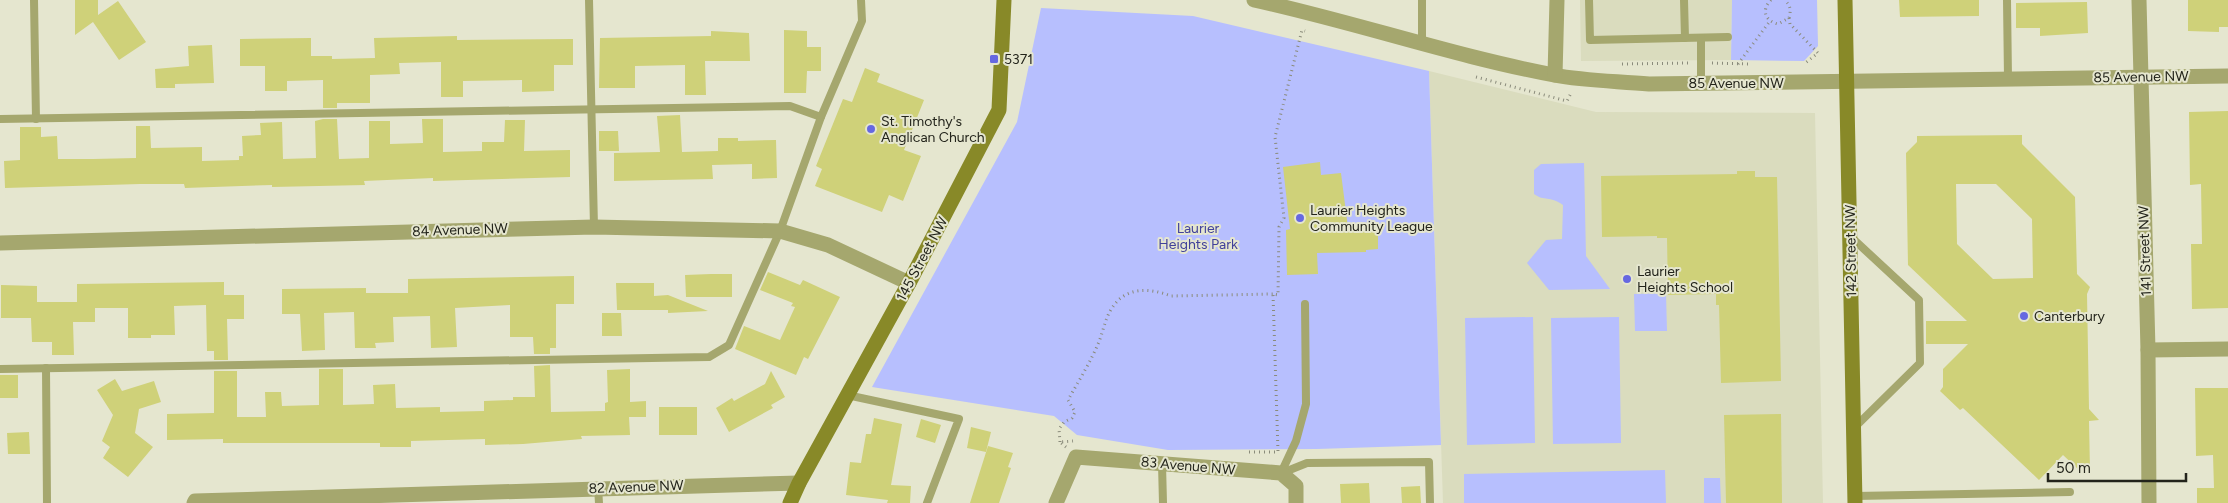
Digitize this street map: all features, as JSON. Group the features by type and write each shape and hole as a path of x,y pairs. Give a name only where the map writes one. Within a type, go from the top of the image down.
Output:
{"street":[{"name":"145 Street NW","path":"790,503 798,483 909,283 1000,110 1004,0"},
{"name":"85 Avenue NW","path":"1254,0 1323,15 1422,44 1555,75 1649,84 1701,82 1846,83 2008,78 2228,76"},
{"path":"1555,75 1557,0"},
{"name":"142 Street NW","path":"1845,0 1855,499"},
{"name":"141 Street NW","path":"2139,0 2148,350 2149,503"},
{"name":"84 Avenue NW","path":"0,243 594,227 780,231 828,246 909,283"},
{"path":"2148,350 2228,349"},
{"path":"1056,503 1076,457"},
{"name":"83 Avenue NW","path":"1076,457 1281,473"},
{"path":"1281,473 1296,486 1296,503"},
{"name":"82 Avenue NW","path":"194,503 195,501 598,496 798,483"}],"lane":[{"path":"34,0 36,119"},
{"path":"588,0 594,227"},
{"path":"0,369 709,358 729,345 780,231 821,117 862,21 861,0"},
{"path":"1422,0 1422,44"},
{"path":"1589,0 1590,40 1728,37"},
{"path":"1684,0 1685,38"},
{"path":"2008,0 2008,78"},
{"path":"1701,38 1701,82"},
{"path":"0,119 790,106 821,117"},
{"path":"1851,237 1919,300 1920,363 1854,429"},
{"path":"1281,473 1296,440 1306,404 1305,304"},
{"path":"46,368 46,503"},
{"path":"847,395 959,419 927,503"},
{"path":"1281,473 1307,463 1429,462 1430,503"},
{"path":"1162,464 1163,503"},
{"path":"1855,499 1903,499 1981,494 2070,492"},
{"path":"1981,494 1981,503"}],"path":[{"path":"1771,0 1765,8 1765,13 1770,21 1778,24 1788,18"},
{"path":"1784,0 1790,7 1788,18 1790,24 1799,36 1818,53 1804,64 1795,64"},
{"path":"1738,64 1770,21"},
{"path":"1076,457 1060,442 1059,429 1064,422 1072,418 1075,412 1068,400 1098,346 1112,308 1128,293 1140,290 1157,290 1171,296 1278,295 1279,227 1284,218 1275,137 1302,30 1311,32"},
{"path":"1614,64 1702,62 1757,64"},
{"path":"1472,76 1567,101 1580,78"},
{"path":"1241,452 1278,452 1273,294"},
{"path":"1060,442 1067,440 1076,441"}],"shaded area":[{"path":"1580,0 1732,0 1731,60 1581,61"},
{"name":"Laurier Heights School","path":"1429,71 1596,112 1815,113 1823,503 1443,503"}],"green space":[{"path":"1732,0 1817,0 1818,46 1804,61 1731,60"},
{"name":"Laurier Heights Park","path":"1041,8 1193,16 1429,71 1441,445 1317,449 1168,450 1077,435 1054,416 872,387 1017,122"},
{"path":"1584,163 1586,256 1610,289 1549,290 1527,263 1546,240 1562,239 1563,205 1534,194 1534,170 1541,164"},
{"path":"1666,293 1667,331 1635,331 1634,294"},
{"path":"1533,317 1535,443 1467,445 1465,318"},
{"path":"1619,317 1621,443 1553,444 1551,318"},
{"path":"1665,470 1666,503 1464,503 1464,474"},
{"path":"1704,478 1720,478 1721,503 1704,503"}],"building":[{"path":"75,0 98,0 98,15 118,1 146,42 119,60 93,22 75,35"},
{"path":"1899,0 1979,0 1979,16 1900,17"},
{"path":"2188,0 2228,0 2228,27 2219,27 2219,32 2188,31"},
{"path":"2087,2 2088,33 2040,36 2040,28 2016,28 2016,3"},
{"path":"784,30 807,31 807,47 821,47 821,71 807,71 806,93 784,93"},
{"path":"711,31 749,33 750,61 705,61 706,95 685,95 685,65 635,66 635,88 599,88 600,38 711,36"},
{"path":"457,36 457,40 573,39 573,65 554,65 554,91 522,92 522,80 463,81 463,97 441,97 441,62 399,63 400,74 370,75 370,103 337,103 337,108 323,108 323,80 287,81 287,91 265,91 265,66 240,66 240,39 311,38 311,56 332,56 332,59 375,58 374,38"},
{"path":"212,45 214,83 175,84 175,88 156,88 155,69 189,66 188,46"},
{"name":"St. Timothy's Anglican Church","path":"865,68 880,74 877,82 924,100 904,150 921,156 903,201 889,195 882,212 815,186 822,169 816,166 843,99 852,102"},
{"path":"2228,111 2228,308 2192,309 2191,244 2202,244 2201,184 2190,185 2189,112"},
{"path":"680,115 682,152 718,151 718,138 738,138 738,141 776,140 777,178 752,179 752,164 712,165 713,179 614,181 614,153 660,152 657,116"},
{"path":"337,119 339,159 369,158 369,121 390,121 390,144 423,143 422,119 443,119 443,152 482,151 482,142 504,142 505,120 525,120 524,151 570,150 570,177 433,181 433,178 364,181 365,185 272,187 272,185 185,188 184,184 140,184 5,188 4,161 20,160 20,127 41,127 41,137 57,136 58,159 93,159 136,158 136,126 150,126 151,148 202,147 202,161 239,160 239,156 243,156 242,136 261,135 260,123 282,122 283,159 316,158 315,121"},
{"path":"599,131 618,131 619,151 599,151"},
{"name":"Canterbury","path":"2022,135 2022,144 2075,197 2077,274 2090,287 2087,294 2089,409 2099,420 2089,421 2090,471 2079,470 2063,455 2039,480 1963,408 1960,410 1940,391 1943,387 1943,369 1968,344 1926,344 1926,321 1967,321 1908,265 1906,153 1917,142 1917,136","holes":["1956,184 1996,184 2032,219 2033,278 1993,279 1957,244"]},
{"name":"Laurier Heights Community League","path":"1320,162 1321,175 1341,173 1348,228 1378,229 1378,249 1366,250 1366,252 1317,253 1318,274 1287,275 1286,230 1290,229 1283,167"},
{"path":"1737,171 1755,171 1755,177 1777,177 1781,381 1721,383 1719,305 1716,305 1716,294 1668,295 1667,238 1657,238 1657,236 1602,237 1601,176 1737,174"},
{"path":"768,272 800,285 803,280 840,297 808,359 804,357 796,375 735,349 744,326 780,340 795,307 791,306 793,303 760,290"},
{"path":"732,274 732,297 686,297 685,275"},
{"path":"574,276 574,304 556,304 556,348 550,348 550,354 534,354 533,337 510,337 510,305 455,308 457,347 431,348 430,316 393,317 394,342 375,343 376,348 355,348 354,312 324,313 325,350 302,351 300,314 282,314 282,289 366,288 366,293 408,293 408,279"},
{"path":"224,282 224,295 244,295 244,319 227,319 228,360 214,360 214,351 207,351 206,305 174,306 175,335 151,335 151,338 128,338 128,308 95,308 95,322 73,322 74,355 52,355 52,342 32,342 31,318 1,318 1,285 37,286 37,302 77,302 77,284"},
{"path":"616,283 654,283 654,296 668,295 708,311 668,313 668,310 617,310"},
{"path":"602,313 621,313 622,336 602,336"},
{"path":"550,365 551,412 605,411 605,403 608,402 607,370 630,369 630,402 646,401 646,417 629,417 630,435 581,436 582,439 523,444 485,445 485,439 411,441 411,447 380,447 380,443 223,443 223,439 167,440 167,414 214,413 214,371 237,371 237,417 266,417 265,392 281,392 282,406 319,405 319,369 343,369 343,405 374,404 373,385 395,384 396,408 440,407 440,412 484,411 484,401 513,400 513,397 535,397 534,366"},
{"path":"771,371 785,397 771,405 773,408 729,432 716,408 732,398 734,401 765,384"},
{"path":"0,375 18,375 18,398 0,398"},
{"path":"115,379 122,391 154,381 161,402 139,409 135,433 153,447 128,477 103,458 110,447 102,441 113,415 97,390"},
{"path":"2195,388 2228,388 2228,503 2197,503 2197,488 2214,488 2213,455 2196,456"},
{"path":"659,407 697,407 697,435 659,435"},
{"path":"1781,414 1782,503 1726,503 1724,415"},
{"path":"874,418 902,424 891,485 911,486 910,503 887,503 888,500 846,495 850,462 861,463 866,434 871,434"},
{"path":"921,419 941,425 935,443 916,437"},
{"path":"971,427 991,432 986,452 967,448"},
{"path":"29,432 30,454 8,454 7,433"},
{"path":"988,446 1013,453 1008,467 1011,468 999,503 970,503"},
{"path":"1369,483 1370,503 1341,503 1340,484"},
{"path":"1420,486 1421,503 1402,503 1401,487"}],"place":[{"name":"5371","path":"994,59"},
{"name":"St. Timothy's Anglican Church","path":"871,129"},
{"name":"Laurier Heights Community League","path":"1300,218"},
{"name":"Laurier Heights School","path":"1627,279"},
{"name":"Canterbury","path":"2024,316"}]}
